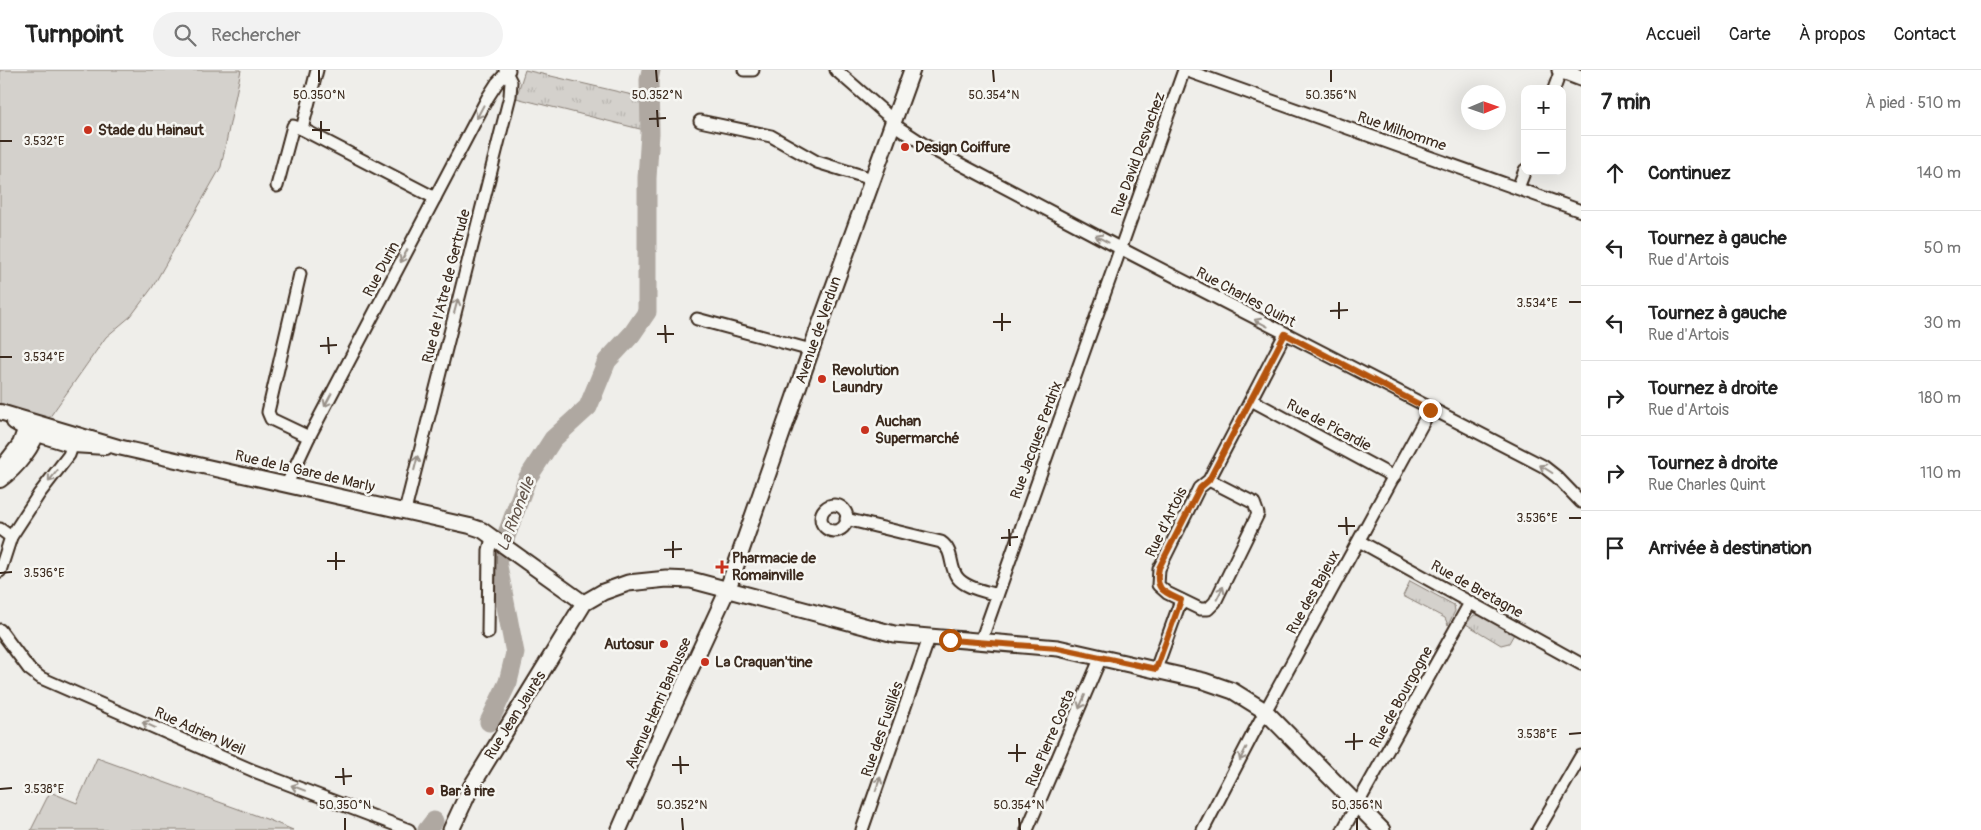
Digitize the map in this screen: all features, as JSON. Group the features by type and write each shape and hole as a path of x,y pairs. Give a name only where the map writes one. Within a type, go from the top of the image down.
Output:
{"main road":[{"name":"Avenue de Verdun","path":"727,591 810,350 912,70"},
{"path":"1560,70 1581,78"},
{"path":"584,603 612,588 628,583 653,580 691,580 877,631 929,638 1042,646 1156,669 1225,687 1240,694 1265,711 1382,830"},
{"name":"Rue Jean Jaurès","path":"451,830 471,787 584,603"}],"street":[{"path":"302,129 317,70"},
{"path":"744,70 753,70"},
{"name":"Rue Charles Quint","path":"836,70 894,122 928,147 1430,410 1543,466 1557,477 1581,502"},
{"name":"Rue Milhomme","path":"1185,70 1581,211"},
{"name":"Rue David Desvachez","path":"1120,249 1185,70"},
{"path":"1555,85 1560,70"},
{"name":"Rue Durin","path":"286,484 493,88 507,71"},
{"name":"Rue de l'Atre de Gertrude","path":"405,510 510,96 511,82 507,71"},
{"path":"700,121 771,136 817,162 872,180"},
{"path":"278,186 293,126 435,198"},
{"path":"1518,188 1523,175"},
{"name":"Rue Jacques Perdrix","path":"981,642 1120,249"},
{"path":"300,274 268,412 272,418 309,437"},
{"path":"697,319 810,350"},
{"name":"Rue d'Artois","path":"1209,480 1254,503 1258,509 1258,516 1213,605 1200,609 1162,590 1157,582 1158,573 1200,488 1209,480 1285,334"},
{"name":"Rue de Picardie","path":"1250,400 1394,477"},
{"name":"Rue des Bajeux","path":"1203,830 1265,711 1430,410"},
{"name":"Rue de la Gare de Marly","path":"0,414 75,440 87,447 118,447 470,526 482,530 584,603"},
{"path":"0,470 33,427"},
{"path":"0,480 14,468 33,427"},
{"path":"0,572 10,537 39,494 67,458 75,440"},
{"path":"846,518 941,542 948,548 957,577 967,584 997,595"},
{"path":"0,529 10,537"},
{"path":"488,633 489,550 494,539"},
{"name":"Rue de Bretagne","path":"1358,541 1581,664"},
{"name":"Avenue Henri Barbusse","path":"619,830 727,591"},
{"path":"1156,669 1181,600"},
{"name":"Rue de Bourgogne","path":"1343,830 1470,603"},
{"name":"Rue Adrien Weil","path":"0,630 29,669 41,678 254,771 409,830"},
{"name":"Rue des Fusillés","path":"862,830 929,638"},
{"name":"Rue Pierre Costa","path":"1027,830 1101,657"},
{"path":"1538,830 1581,756"}],"green space":[{"path":"0,70 241,70 221,167 152,288 131,316 106,337 47,421 0,404"},
{"path":"525,70 641,97 644,130 516,98"},
{"path":"1410,581 1454,605 1455,611 1448,625 1445,618 1403,596"},
{"path":"1474,615 1479,615 1514,634 1509,643 1501,645 1466,624"},
{"path":"97,758 293,830 31,830 50,792 77,803"}],"waterway":[{"name":"La Rhonelle","path":"489,722 508,682 515,653 497,561 527,479 553,439 588,407 607,361 632,334 647,312 647,178 650,133 649,80 651,70"},
{"name":"La Rhonelle","path":"427,830 434,821"}],"place":[{"name":"Stade du Hainaut","path":"88,130"},
{"name":"Design Coiffure","path":"905,147"},
{"name":"Revolution Laundry","path":"822,379"},
{"name":"Auchan Supermarché","path":"865,430"},
{"name":"Pharmacie de Romainville","path":"722,567"},
{"name":"Autosur","path":"664,644"},
{"name":"La Craquan'tine","path":"705,662"},
{"name":"Bar à rire","path":"430,791"}],"route":[{"path":"950,640 1058,648 1156,669 1181,600 1160,588 1157,582 1159,568 1202,484 1209,480 1285,334 1430,410"}]}
